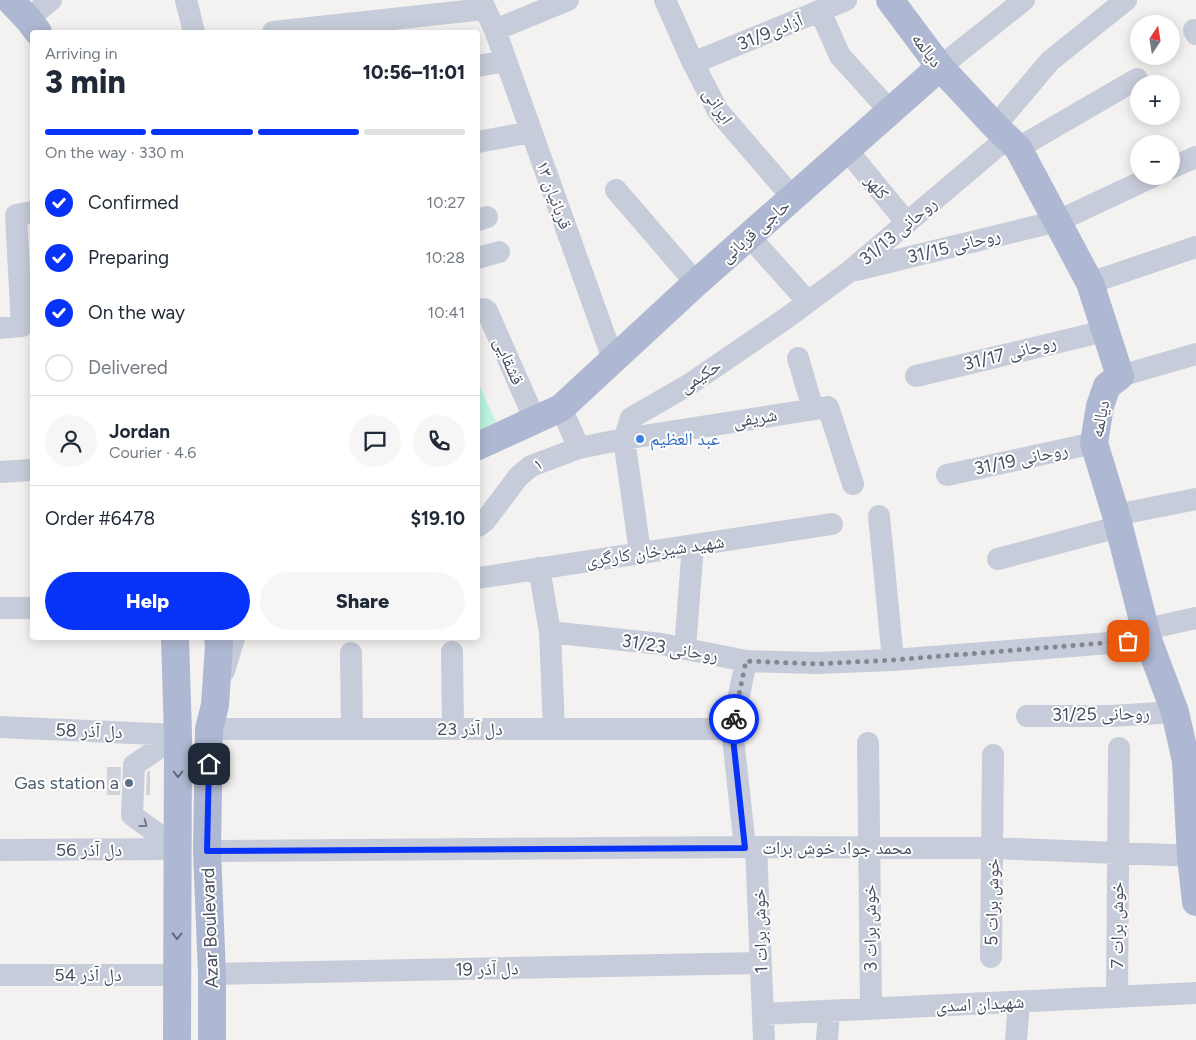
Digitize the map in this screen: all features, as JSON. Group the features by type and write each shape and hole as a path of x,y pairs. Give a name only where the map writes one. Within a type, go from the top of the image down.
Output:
{"main road":[{"name":"دیالمه","path":"890,0 940,67 1007,137 1058,221 1090,283 1120,376 1107,386 1100,406 1094,443 1147,634 1191,760 1196,902"},
{"name":"حاجی قربانی","path":"480,445 561,408 696,283 940,67"},
{"name":"Azar Boulevard","path":"204,640 212,717 207,851 212,974 212,1040"},
{"name":"Azar Boulevard","path":"177,1040 178,735 188,684 204,640"}],"street":[{"path":"25,17 51,0"},
{"path":"186,0 194,30"},
{"path":"495,30 568,0"},
{"name":"ایرانی","path":"665,0 693,63 718,111 793,198"},
{"name":"آزادی31/9","path":"693,63 846,0"},
{"path":"1007,137 1050,61 1126,0"},
{"name":"حاجی قربانی","path":"940,67 1014,3"},
{"path":"288,30 482,4"},
{"name":"۱۳ قربانیان","path":"482,4 495,30 613,359"},
{"path":"820,11 840,56 890,111"},
{"path":"480,66 505,61"},
{"path":"1007,137 1130,82"},
{"path":"480,142 531,132"},
{"name":"روحانی 31/13","path":"785,319 850,271 1007,137"},
{"name":"کلهر","path":"847,150 907,223"},
{"path":"1180,164 1196,157"},
{"name":"روحانی 31/15","path":"850,271 1058,221 1135,185"},
{"path":"616,190 696,283"},
{"path":"0,328 22,326 10,262 16,215 30,212"},
{"path":"749,236 808,302"},
{"path":"1090,283 1196,247"},
{"path":"480,257 499,252"},
{"name":"قشقایی","path":"480,310 484,309 487,311 535,420"},
{"name":"حکیمی","path":"624,439 631,418 690,384 785,319"},
{"name":"روحانی 31/17","path":"916,376 1105,330"},
{"path":"1120,376 1196,354"},
{"path":"798,358 853,484"},
{"path":"561,408 579,448"},
{"name":"شریفی","path":"579,448 624,439 820,408"},
{"path":"624,439 640,552"},
{"name":"روحانی 31/19","path":"947,475 1094,443"},
{"name":"۱","path":"480,525 485,521 518,477 531,466 579,448"},
{"path":"0,472 30,470"},
{"path":"998,559 1117,521 1196,499"},
{"path":"879,516 893,660"},
{"name":"شهید شیرخان کارگری","path":"480,578 832,524"},
{"path":"685,649 693,545"},
{"path":"539,568 550,632 554,729"},
{"path":"0,608 30,608"},
{"name":"روحانی 31/23","path":"550,632 661,644 746,661 817,664 893,660 1147,634 1196,618"},
{"path":"452,652 453,729"},
{"path":"351,653 352,729"},
{"name":"خوش برات 1","path":"746,661 732,729 751,848 761,963 764,1040"},
{"name":"روحانی 31/25","path":"1027,716 1111,716 1175,712"},
{"name":"دل آذر 23","path":"212,717 352,729 732,729"},
{"name":"دل آذر 58","path":"0,727 178,735"},
{"path":"178,735 134,765 132,815 178,850"},
{"name":"خوش برات 3","path":"868,743 871,1009"},
{"name":"خوش برات 7","path":"1117,997 1119,748"},
{"name":"خوش برات 5","path":"991,957 993,755"},
{"name":"محمد جواد خوش برات","path":"207,851 992,848 1194,856"},
{"name":"دل آذر 56","path":"0,850 178,850"},
{"name":"دل آذر 19","path":"212,974 761,963"},
{"name":"دل آذر 54","path":"0,975 176,975"},
{"name":"شهیدان اسدی","path":"763,1014 1196,994"},
{"path":"1016,1040 1020,1002"},
{"path":"827,1040 829,1011"}],"green space":[{"path":"480,386 496,422 480,430"}],"building":[{"path":"107,767 121,767 120,795 107,795"},
{"path":"150,770 150,795 146,795 147,772"}],"way so far":[{"path":"734,719 746,661 817,664 893,660 1128,641"}],"place":[{"name":"عبد العظيم","path":"640,439"},
{"name":"Gas station a","path":"129,783"}],"route":[{"path":"209,764 207,851 745,848 732,729 734,719"}]}
